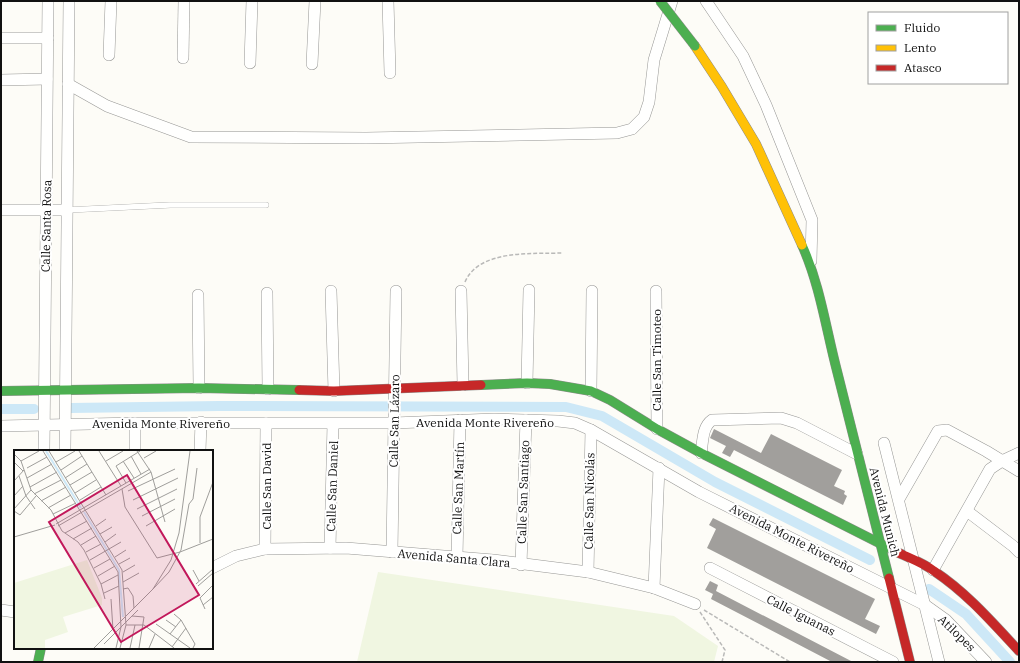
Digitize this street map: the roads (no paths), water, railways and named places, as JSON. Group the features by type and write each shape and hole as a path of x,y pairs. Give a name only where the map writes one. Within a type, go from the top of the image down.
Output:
{"street":[{"name":"Calle Santa Rosa","path":"44,450 48,1"},
{"name":"Calle Santa Rosa","path":"64,450 68,1"},
{"path":"109,55 111,1"},
{"path":"183,58 184,1"},
{"path":"250,63 252,1"},
{"path":"312,64 315,1"},
{"path":"388,1 390,73"},
{"name":"Avenida Munich","path":"660,1 695,46 722,87 756,144 811,265 910,662"},
{"path":"68,84 107,106 191,137 366,138 617,133 632,130 644,117 649,102 654,60 672,1"},
{"path":"706,1 743,56 766,105 812,220 811,265"},
{"path":"1,38 48,38"},
{"path":"1,80 47,79"},
{"path":"1,210 67,210"},
{"path":"527,383 529,290"},
{"path":"331,291 334,390"},
{"name":"Calle San Lázaro","path":"392,552 396,291"},
{"path":"461,291 463,385"},
{"path":"591,391 592,291"},
{"name":"Calle San Timoteo","path":"656,291 657,429"},
{"path":"267,293 268,389"},
{"path":"198,295 199,388"},
{"path":"1,391 199,388 334,390 527,383 573,387 591,391 610,400 701,454 880,545 933,570 974,603 1019,651"},
{"path":"701,454 705,427 712,420 754,420 775,417 797,424 857,454"},
{"name":"Avenida Monte Rivereño","path":"1,426 201,422 334,424 460,420 544,420 575,423 591,430 699,492 925,605"},
{"name":"Calle San Martín","path":"456,557 460,420"},
{"name":"Calle San Santiago","path":"521,564 526,420"},
{"path":"200,450 201,422"},
{"path":"135,450 136,423"},
{"name":"Calle San David","path":"266,423 266,549"},
{"name":"Calle San Daniel","path":"330,548 334,424"},
{"name":"Calle San Nicolás","path":"588,572 591,430"},
{"path":"899,499 938,431 947,430 1019,471"},
{"path":"884,443 939,662"},
{"path":"933,570 990,469 1002,461 1019,453"},
{"path":"654,588 659,468"},
{"path":"967,511 1019,552"},
{"name":"Avenida Santa Clara","path":"213,568 236,556 266,549 330,548 392,552 492,560 588,572 654,588 695,604"},
{"name":"Calle Iguanas","path":"710,568 893,662"},
{"name":"Atilopes","path":"925,605 951,625 986,662"},
{"path":"1,610 14,612"},
{"path":"38,662 41,649"}],"lane":[{"path":"67,210 170,205 266,205"}],"waterway":[{"path":"70,408 219,406 566,407 602,416 715,482 870,560"},
{"path":"1,409 34,409"},
{"path":"929,589 966,614 1010,662"}]}
